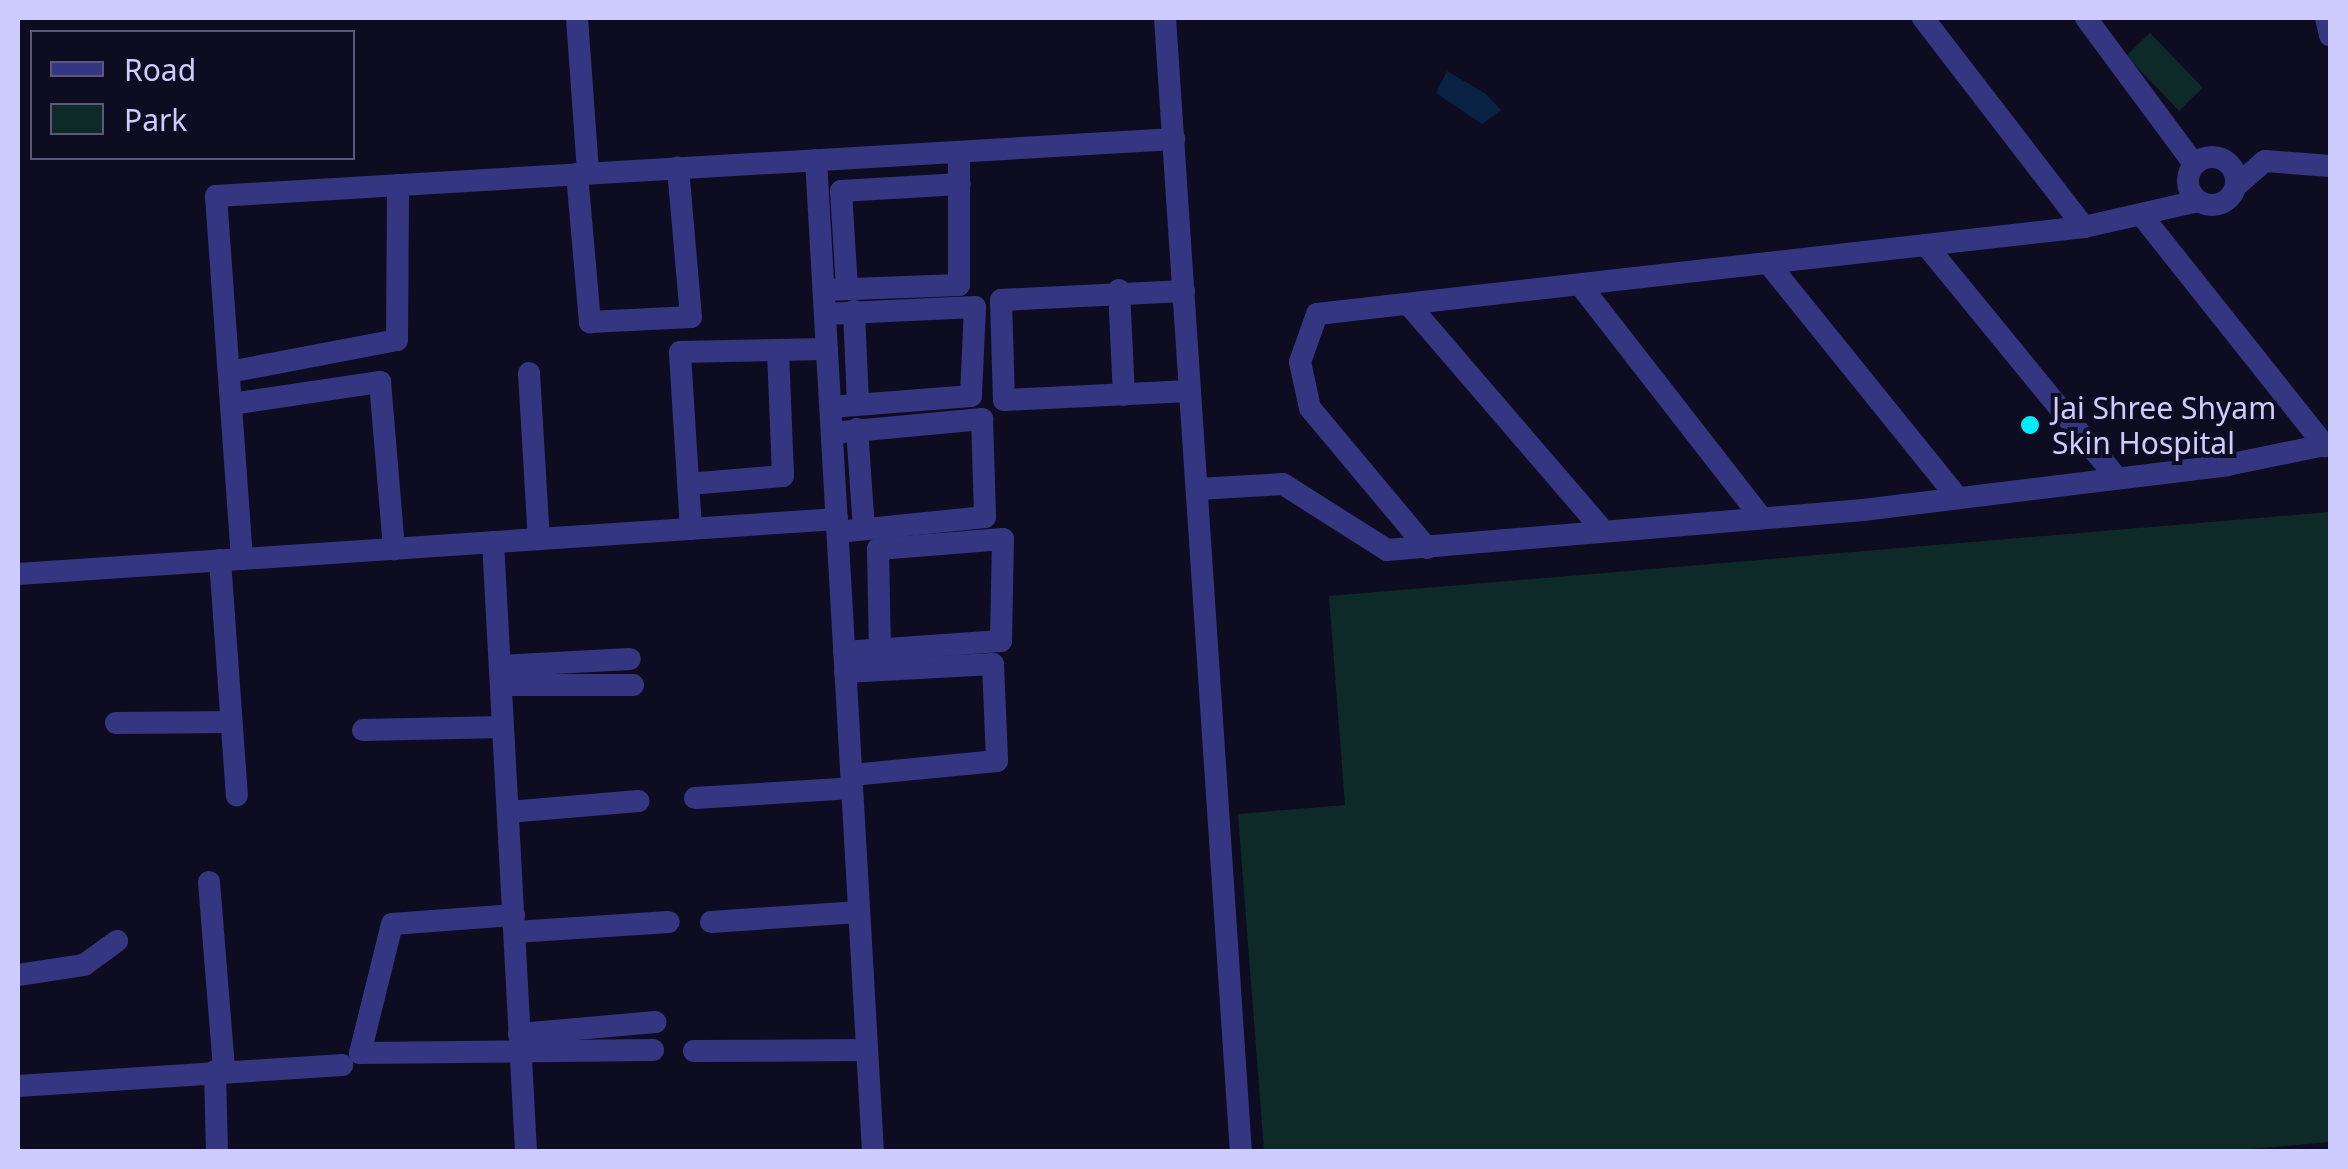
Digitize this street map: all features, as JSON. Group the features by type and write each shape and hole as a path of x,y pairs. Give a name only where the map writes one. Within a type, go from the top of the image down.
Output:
{"street":[{"path":"577,18 590,322 691,317 678,168"},
{"path":"1166,18 1241,1152"},
{"path":"1923,18 2084,226"},
{"path":"2086,18 2194,164"},
{"path":"2326,18 2330,36"},
{"path":"237,795 232,722 231,404 216,196 1174,139"},
{"path":"838,301 959,285 959,152"},
{"path":"816,160 858,404"},
{"path":"2194,164 2223,160 2236,186"},
{"path":"1427,548 1310,408 1300,382 1302,336 1317,314 2084,226 2143,217 2198,201 2221,204 2266,160 2330,166"},
{"path":"2194,164 2188,180 2198,201"},
{"path":"872,1152 827,349 838,301 841,192 960,184"},
{"path":"228,372 398,340 398,185"},
{"path":"2143,217 2328,444"},
{"path":"1926,245 2114,474"},
{"path":"1769,264 1958,498"},
{"path":"1580,286 1758,513"},
{"path":"1184,291 1119,290 1001,300 1004,400 1190,391"},
{"path":"1119,290 1124,394"},
{"path":"830,406 971,396 975,306 838,301"},
{"path":"1410,306 1600,528"},
{"path":"691,528 680,352 827,349"},
{"path":"688,484 783,476 778,351"},
{"path":"529,372 539,539"},
{"path":"231,404 380,382 394,549"},
{"path":"18,574 691,528 864,528 985,517 982,419 832,433"},
{"path":"858,429 864,528"},
{"path":"1197,489 1284,484 1374,549 1427,548 1600,528 1626,534 1758,513 1958,498 2328,444"},
{"path":"845,662 880,649 1001,641 1002,540 878,550 880,649"},
{"path":"493,542 526,1152"},
{"path":"500,676 630,659"},
{"path":"694,798 996,761 992,664 845,662"},
{"path":"500,676 633,686"},
{"path":"116,723 232,722"},
{"path":"363,730 503,727"},
{"path":"508,812 640,801"},
{"path":"209,882 220,1071 217,1152"},
{"path":"711,922 859,912"},
{"path":"655,1022 520,1044 380,1059 360,1053 358,1040 392,924 669,922"},
{"path":"18,975 84,965 117,941"},
{"path":"520,1044 653,1050"},
{"path":"694,1051 867,1050"},
{"path":"18,1086 342,1065"}],"green space":[{"path":"2150,33 2203,88 2179,111 2126,56"},
{"path":"2330,512 2330,1142 2217,1152 1264,1151 1238,814 1345,805 1329,596"}],"water":[{"path":"1447,71 1486,94 1501,110 1482,124 1436,93"}],"place":[{"name":"Jai Shree Shyam Skin Hospital","path":"2030,425"}]}
